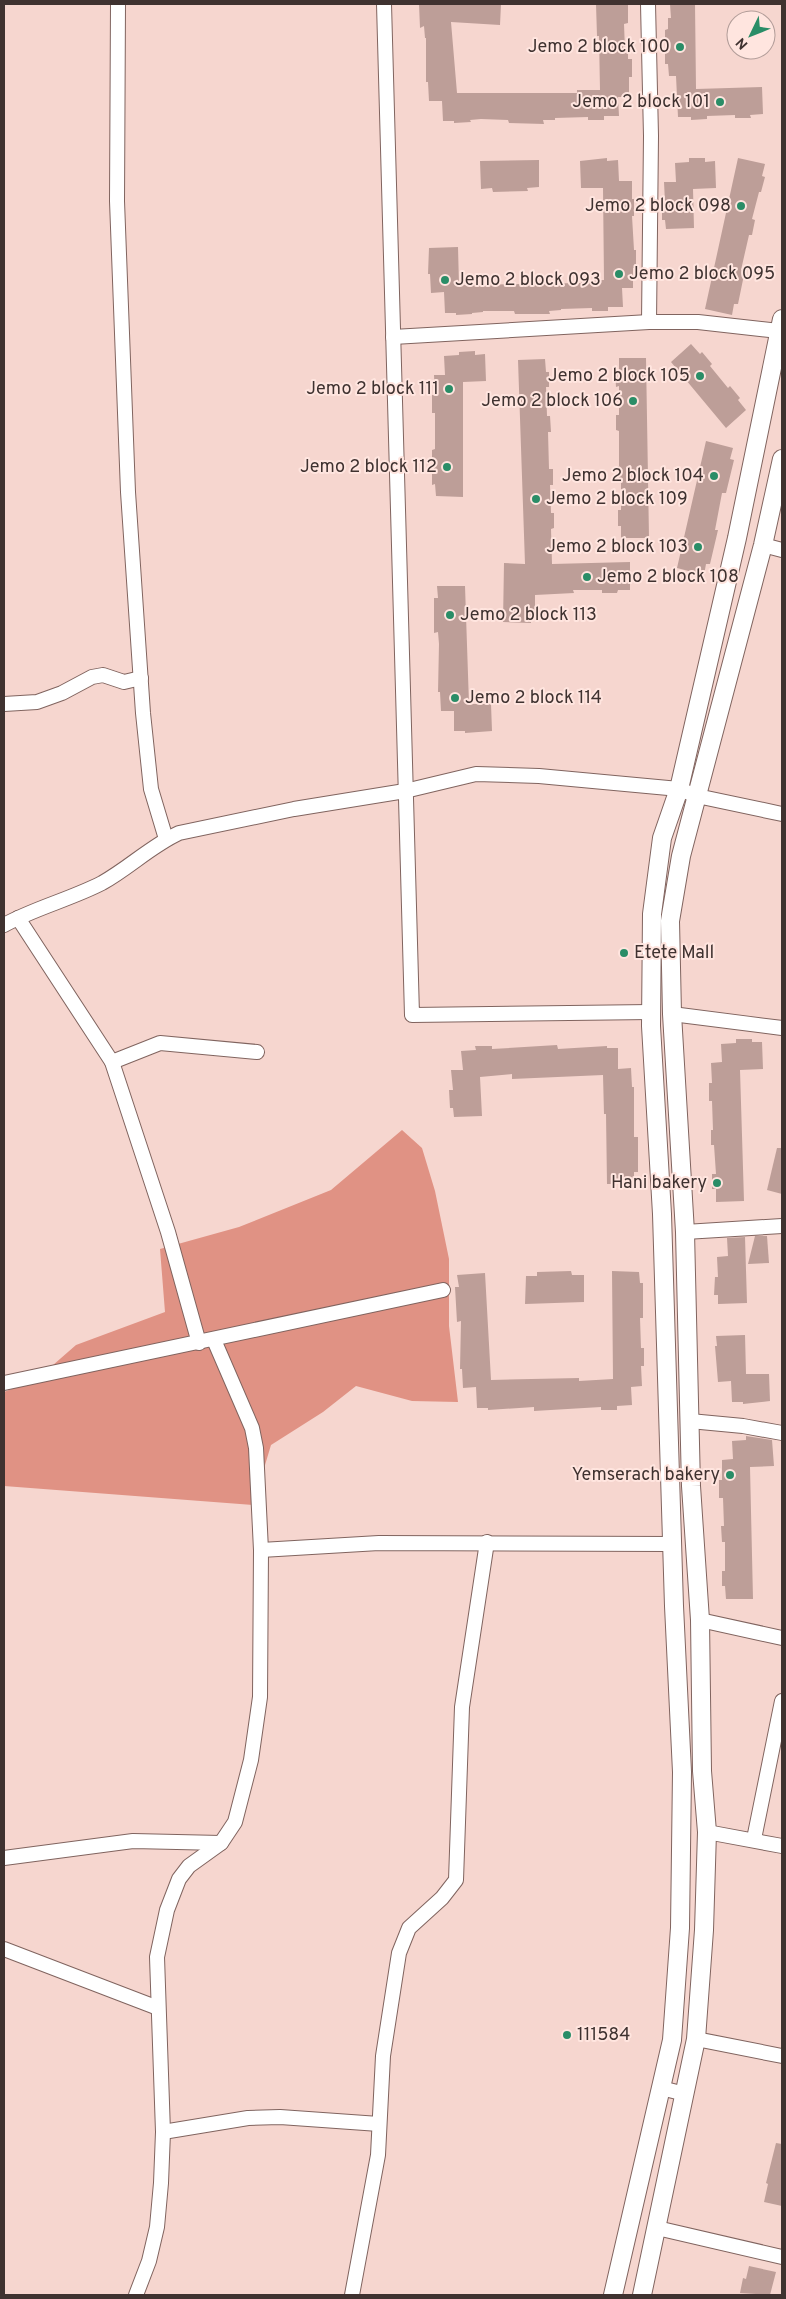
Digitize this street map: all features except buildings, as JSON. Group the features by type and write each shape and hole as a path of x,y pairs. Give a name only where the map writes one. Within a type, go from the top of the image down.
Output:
{"street":[{"path":"118,4 117,200 128,492 151,789 166,839"},
{"path":"384,4 412,1015 651,1012"},
{"path":"648,4 651,136 650,322"},
{"path":"393,337 650,322 780,325 758,440 679,789 662,838 652,914 651,1012 662,1214 672,1544 682,1772 680,1928 672,2040 613,2295"},
{"path":"642,2295 686,2094 696,2039 704,1930 707,1832 702,1771 700,1620 691,1486 685,1232 672,1014 670,921 681,856 763,545 782,459"},
{"path":"763,545 782,550"},
{"path":"4,704 37,702 62,693 92,677 104,675 124,682 141,678"},
{"path":"4,925 102,883 166,839 180,833 294,809 405,791 476,774 538,776 679,789 697,796 782,814"},
{"path":"18,918 112,1062 168,1232 199,1343"},
{"path":"672,1014 782,1028"},
{"path":"112,1062 160,1043 257,1052"},
{"path":"685,1232 782,1226"},
{"path":"4,1383 443,1290"},
{"path":"136,2295 150,2261 157,2227 163,2132 157,1957 167,1910 179,1879 189,1866 221,1843 235,1822 251,1760 260,1697 261,1550 256,1448 252,1428 214,1340"},
{"path":"690,1420 782,1433"},
{"path":"670,1485 691,1486"},
{"path":"352,2295 378,2155 383,2056 399,1953 409,1928 442,1898 456,1880 462,1707 487,1542"},
{"path":"261,1550 379,1543 672,1544"},
{"path":"700,1620 782,1638"},
{"path":"754,1839 782,1701"},
{"path":"707,1832 754,1839 782,1846"},
{"path":"4,1858 133,1841 221,1843"},
{"path":"4,1949 158,2008"},
{"path":"696,2039 782,2056"},
{"path":"661,2088 686,2094"},
{"path":"163,2132 248,2118 280,2117 379,2124"},
{"path":"657,2228 782,2257"}],"shaded area":[{"path":"402,1130 422,1148 435,1191 449,1259 449,1326 458,1402 412,1401 356,1386 323,1412 271,1445 253,1505 4,1486 4,1392 37,1379 76,1345 165,1312 160,1249 239,1227 331,1190"}],"place":[{"name":"Jemo 2 block 100","path":"680,47"},
{"name":"Jemo 2 block 101","path":"720,102"},
{"name":"Jemo 2 block 098","path":"741,206"},
{"name":"Jemo 2 block 095","path":"619,274"},
{"name":"Jemo 2 block 093","path":"445,280"},
{"name":"Jemo 2 block 105","path":"700,376"},
{"name":"Jemo 2 block 111","path":"449,389"},
{"name":"Jemo 2 block 106","path":"633,401"},
{"name":"Jemo 2 block 112","path":"447,467"},
{"name":"Jemo 2 block 104","path":"714,476"},
{"name":"Jemo 2 block 109","path":"536,499"},
{"name":"Jemo 2 block 103","path":"698,547"},
{"name":"Jemo 2 block 108","path":"587,577"},
{"name":"Jemo 2 block 113","path":"450,615"},
{"name":"Jemo 2 block 114","path":"455,698"},
{"name":"Etete Mall","path":"624,953"},
{"name":"Hani bakery","path":"717,1183"},
{"name":"Yemserach bakery","path":"730,1475"},
{"name":"111584","path":"567,2035"}]}
